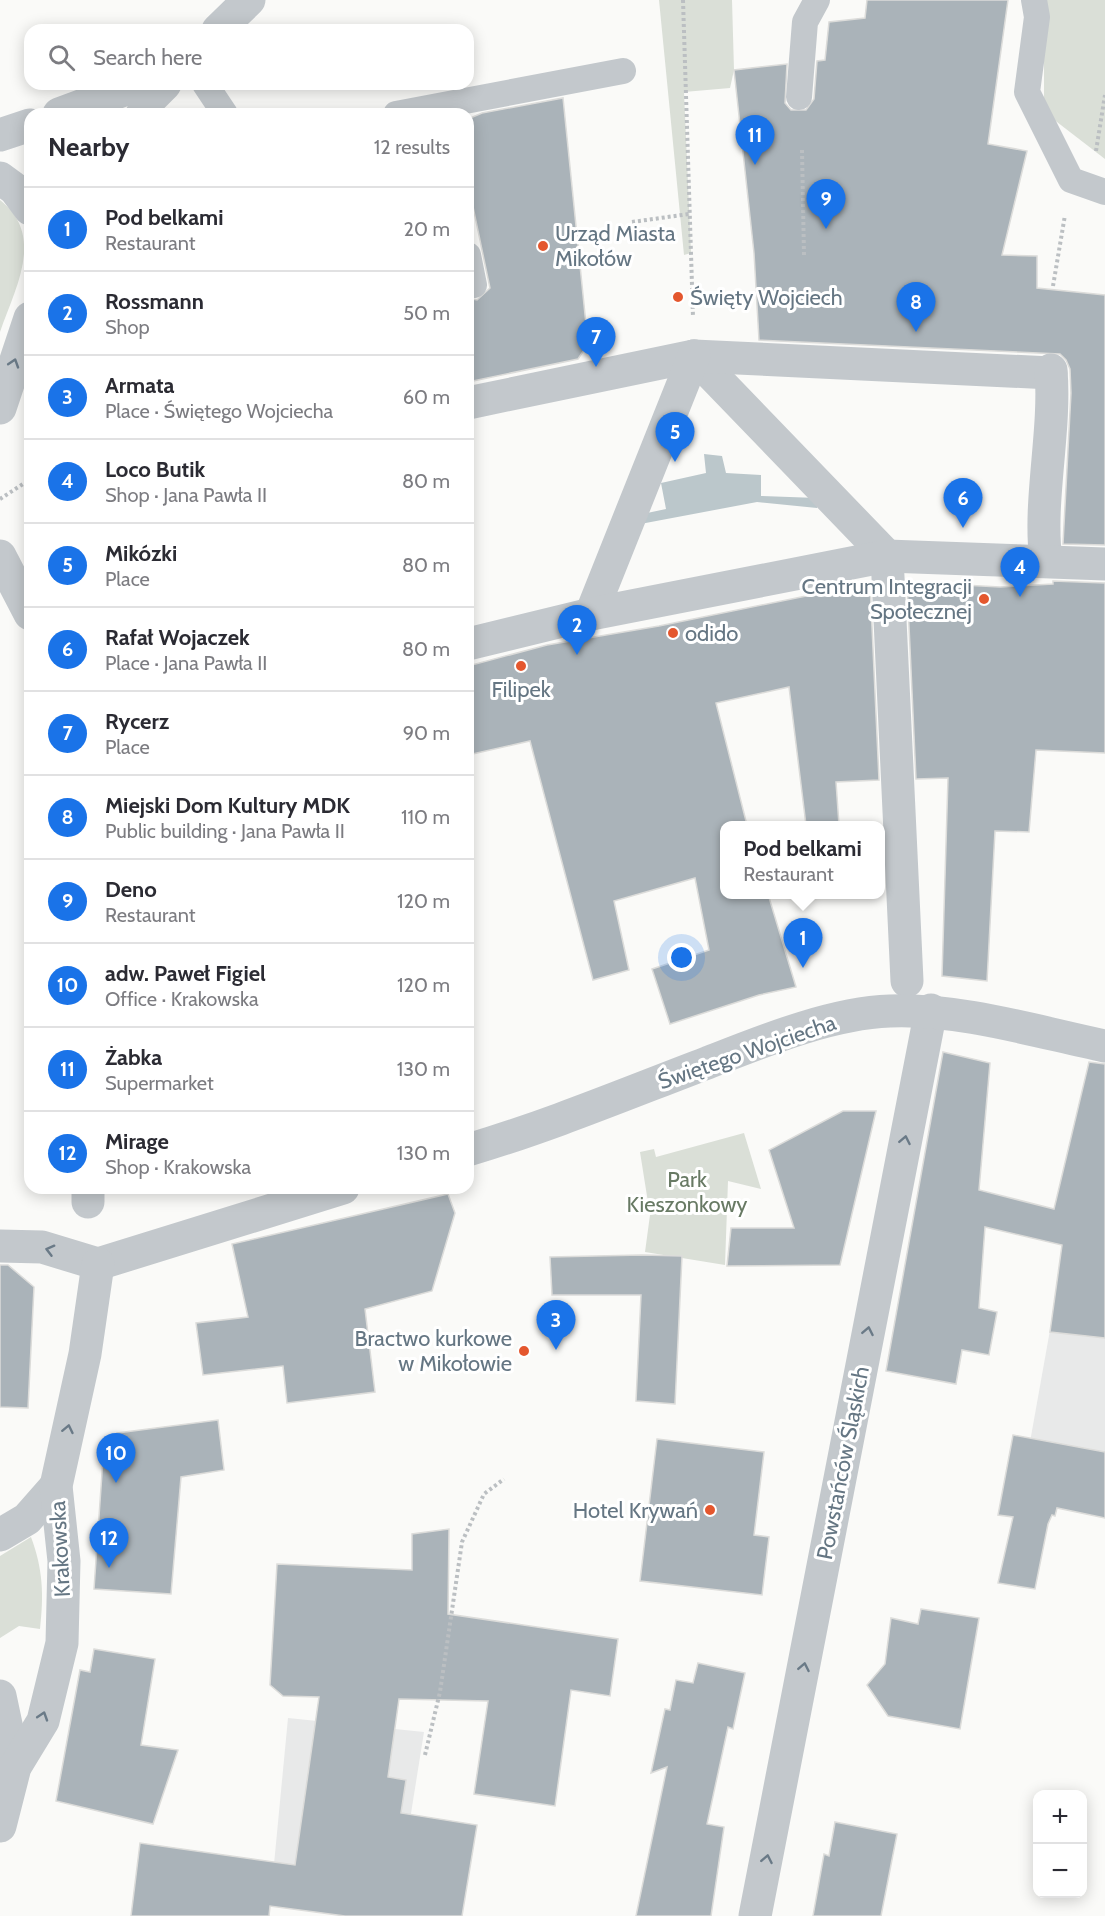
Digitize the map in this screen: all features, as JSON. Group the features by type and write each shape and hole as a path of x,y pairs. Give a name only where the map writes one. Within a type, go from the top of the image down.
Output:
{"street":[{"path":"224,24 249,0"},
{"path":"75,108 124,90"},
{"path":"145,108 159,90"},
{"path":"0,135 24,126"},
{"path":"0,178 15,189 24,201"},
{"path":"0,408 24,336"},
{"path":"694,356 887,556 907,981"},
{"path":"591,614 694,356"},
{"path":"474,402 694,356 1051,371 1044,546 1046,561"},
{"path":"0,556 24,602"},
{"path":"474,643 591,614 887,556 1105,564"},
{"name":"Świętego Wojciecha","path":"474,1148 531,1130 764,1041 844,1018 888,1011 931,1010 1105,1046"},
{"name":"Powstańców Śląskich","path":"755,1916 931,1010"},
{"path":"0,1246 42,1247 98,1263 323,1194"},
{"name":"Krakowska","path":"0,1826 15,1767 43,1721 62,1642 64,1561 56,1486 85,1354 98,1263"},
{"path":"0,1535 27,1519 56,1486"},
{"path":"0,1696 15,1767"}],"lane":[{"path":"799,96 806,22 817,0"},
{"path":"1034,0 1037,17 1027,92 1071,180 1105,192"},
{"path":"447,108 623,71"},
{"path":"210,90 221,108"}],"path":[{"path":"682,0 694,356"},
{"path":"802,150 804,255"},
{"path":"1053,286 1071,180"},
{"path":"632,222 689,214"},
{"path":"0,499 24,484"},
{"path":"425,1755 440,1692 462,1542 484,1494 504,1479"}],"shaded area":[{"path":"704,454 722,456 726,473 761,475 761,496 817,498 817,508 757,502 635,525 633,516 666,509 661,483 706,473"},
{"path":"1060,1274 1105,1276 1105,1453 1030,1442"},
{"path":"288,1718 424,1732 401,1876 391,1916 345,1916 270,1906"}],"green space":[{"path":"659,0 732,0 734,70 730,88 684,92 691,253 684,255"},
{"path":"1044,0 1105,0 1105,159 1044,112"},
{"path":"0,200 14,214 22,230 24,246 19,280 0,332"},
{"name":"Park Kieszonkowy","path":"744,1133 761,1189 728,1181 725,1265 645,1252 650,1215 640,1152 654,1149 656,1157"},
{"path":"31,1537 42,1582 40,1629 19,1626 0,1638 0,1556"}],"building":[{"path":"867,0 1008,0 988,144 1027,151 1002,255 1037,256 1037,288 1105,295 1105,545 1063,544 1071,393 1070,369 1060,354 759,340 754,253 734,70 787,64 785,103 791,110 806,110 814,99 817,61 825,60 829,22 865,18"},
{"path":"563,98 588,344 578,359 474,381 474,299 477,300 490,288 474,212 474,116"},
{"path":"1053,581 1105,583 1105,753 1036,750 1029,832 995,831 987,981 942,976 948,778 916,779 907,582 1000,587 1053,584"},
{"path":"870,583 879,780 836,782 839,821 806,821 789,687 716,703 746,821 720,821 720,899 770,899 796,987 759,995 670,1024 652,969 709,950 695,878 614,901 629,970 593,980 530,741 474,754 474,664 547,645 659,626"},
{"path":"943,1052 990,1063 979,1190 1054,1209 1089,1062 1105,1064 1105,1338 1050,1332 1062,1245 985,1227 979,1308 997,1312 989,1355 962,1350 956,1384 886,1371"},
{"path":"843,1111 876,1111 840,1265 727,1266 731,1228 794,1228 769,1150"},
{"path":"448,1194 455,1213 432,1291 365,1309 375,1392 287,1403 283,1366 203,1375 196,1323 248,1317 232,1244"},
{"path":"682,1256 675,1404 636,1401 641,1295 552,1295 550,1257"},
{"path":"0,1265 8,1265 34,1287 28,1408 0,1407"},
{"path":"218,1420 224,1470 181,1477 171,1594 94,1589 104,1444 117,1433"},
{"path":"1013,1435 1105,1452 1105,1518 1057,1508 1055,1516 1052,1515 1048,1524 1035,1589 998,1583 1013,1517 998,1515"},
{"name":"Hotel Krywań","path":"657,1439 764,1452 754,1535 769,1537 762,1595 640,1581"},
{"path":"449,1529 448,1614 618,1639 610,1696 571,1690 555,1806 474,1794 488,1701 399,1699 388,1777 406,1780 401,1813 477,1825 462,1916 345,1916 270,1906 269,1916 131,1916 140,1843 295,1865 319,1697 283,1696 270,1685 277,1564 412,1570 412,1534"},
{"path":"921,1609 979,1618 960,1729 888,1716 867,1685 885,1664 891,1618 918,1624"},
{"path":"94,1649 155,1659 141,1745 178,1750 153,1824 56,1801 80,1670 90,1672"},
{"path":"698,1663 745,1673 733,1729 728,1727 707,1824 724,1827 711,1916 636,1916 667,1767 651,1773 665,1709 670,1710 676,1680 693,1683"},
{"path":"835,1822 897,1834 881,1916 813,1916 824,1854 829,1856"}],"place":[{"name":"Żabka","path":"755,165"},
{"name":"Deno","path":"826,229"},
{"name":"Urząd Miasta Mikołów","path":"543,246"},
{"name":"Święty Wojciech","path":"678,297"},
{"name":"Miejski Dom Kultury MDK","path":"916,332"},
{"name":"Rycerz","path":"596,367"},
{"name":"Mikózki","path":"675,462"},
{"name":"Rafał Wojaczek","path":"963,528"},
{"name":"Loco Butik","path":"1020,597"},
{"name":"Centrum Integracji Społecznej","path":"984,599"},
{"name":"odido","path":"673,633"},
{"name":"Rossmann","path":"577,655"},
{"name":"Filipek","path":"521,666"},
{"name":"Pod belkami","path":"803,968"},
{"name":"Armata","path":"556,1350"},
{"name":"Bractwo kurkowe w Mikołowie","path":"524,1351"},
{"name":"adw. Paweł Figiel","path":"116,1483"},
{"name":"Hotel Krywań","path":"710,1510"},
{"name":"Mirage","path":"109,1568"}]}
